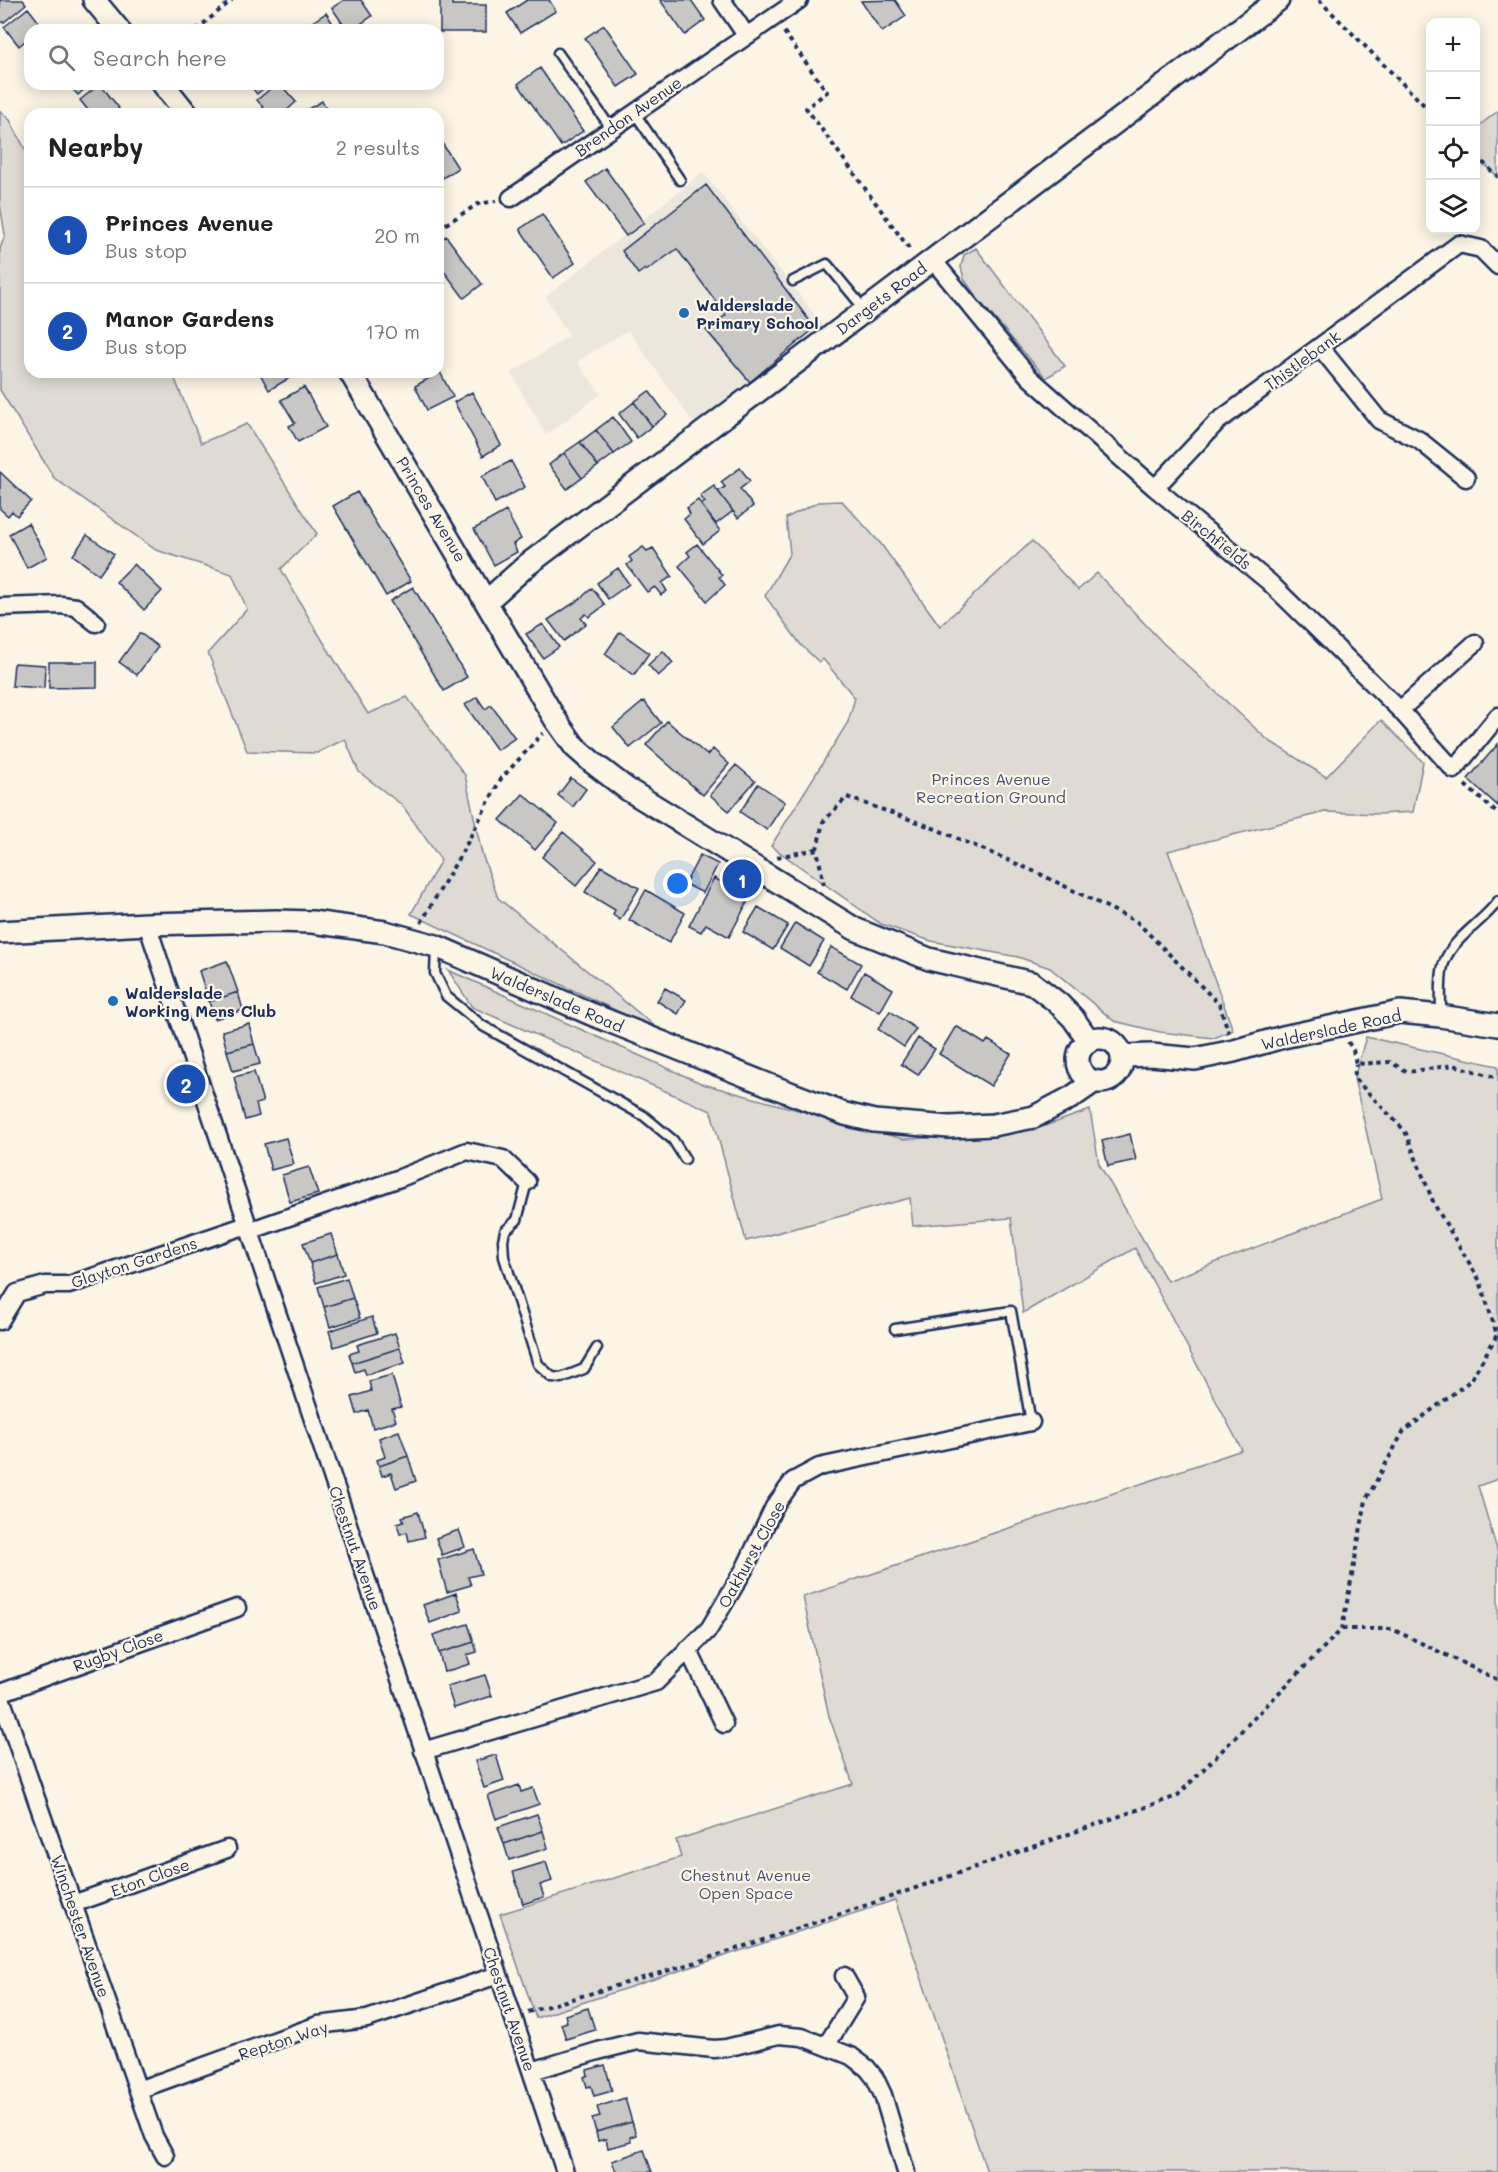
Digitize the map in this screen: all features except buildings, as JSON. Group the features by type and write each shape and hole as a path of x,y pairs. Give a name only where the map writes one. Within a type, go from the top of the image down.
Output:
{"street":[{"path":"94,0 114,24"},
{"path":"722,0 746,35"},
{"name":"Brendon Avenue","path":"511,198 799,0"},
{"name":"Dargets Road","path":"487,602 527,565 1278,0"},
{"path":"168,90 182,108"},
{"name":"Thistlebank","path":"1155,488 1217,422 1459,244 1481,249 1498,266"},
{"name":"Birchfields","path":"928,262 1029,377 1155,488 1269,582 1400,710 1454,770"},
{"path":"1320,347 1379,420 1419,440 1466,478"},
{"name":"Princes Avenue","path":"354,378 555,719 575,747 593,764 627,789 855,929 938,961 1032,983 1073,1018 1089,1041"},
{"path":"0,607 61,605 76,607 96,623"},
{"path":"1400,710 1475,643"},
{"path":"1454,770 1498,716"},
{"name":"Walderslade Road","path":"0,932 245,921 312,922 385,932 436,946 591,1014 845,1114 874,1121 949,1127 993,1125 1034,1116 1072,1098 1095,1081"},
{"name":"Chestnut Avenue","path":"147,924 565,2172"},
{"name":"Walderslade Road","path":"1123,1056 1151,1055 1196,1059 1283,1037 1400,1012 1498,1025"},
{"path":"1103,1037 1116,1043 1123,1056 1122,1064 1115,1076 1102,1082 1095,1081 1088,1078 1079,1066 1080,1052 1089,1041 1103,1037"},
{"name":"Glayton Gardens","path":"0,1321 17,1293 45,1285 69,1285 400,1178 467,1151 503,1159 527,1182"},
{"name":"Oakhurst Close","path":"423,1751 656,1682 709,1629 745,1568 774,1507 793,1481 819,1467 1031,1422"},
{"name":"Rugby Close","path":"0,1694 237,1608"},
{"path":"688,1649 724,1724"},
{"name":"Winchester Avenue","path":"0,1694 154,2136 165,2156"},
{"name":"Eton Close","path":"74,1905 227,1849"},
{"name":"Repton Way","path":"138,2090 318,2025 368,2019 498,1975"},
{"path":"826,2046 856,1997 844,1976"},
{"path":"532,2072 638,2041 726,2048 779,2035 802,2037 851,2056 867,2068 875,2078 883,2095 906,2172"}],"lane":[{"path":"558,53 611,128"},
{"path":"634,112 680,180"},
{"path":"793,281 827,264 865,310"},
{"path":"1440,1016 1442,971 1447,957 1468,930 1497,904"},
{"path":"436,946 435,973 446,996 483,1026 644,1116 673,1140 686,1159"},
{"path":"527,1182 517,1220 505,1231 504,1257 538,1364 552,1377 561,1378 584,1369 597,1348"},
{"path":"895,1329 1011,1311 1031,1422"}],"path":[{"path":"203,24 232,0"},
{"path":"1319,0 1426,106"},
{"path":"773,17 827,92 806,108 928,262"},
{"path":"1480,160 1498,177"},
{"path":"444,225 478,204 511,198"},
{"path":"411,939 466,845 500,780 555,719"},
{"path":"1454,770 1465,785 1498,814"},
{"path":"825,892 817,849 823,822 847,797 932,827 1038,873 1137,922 1219,1004 1234,1051"},
{"path":"747,863 817,849"},
{"path":"514,2016 697,1962 1177,1796 1342,1629 1366,1500 1403,1432 1471,1380 1497,1335 1480,1281 1434,1204 1405,1131 1354,1078 1356,1064 1353,1050"},
{"path":"1356,1064 1390,1062 1408,1072 1454,1065 1498,1078"},
{"path":"1342,1629 1392,1629 1498,1680"}],"shaded area":[{"name":"Walderslade Primary School","path":"703,172 825,328 695,425 628,330 577,362 601,394 546,435 511,373 569,336 546,297"}],"green space":[{"path":"0,111 10,120 24,147 24,378 174,378 201,443 247,424 317,534 281,569 368,714 407,697 465,775 482,854 498,898 662,1032 411,914 441,860 402,805 359,772 345,739 317,753 247,751 208,653 247,609 232,574 156,550 54,478 0,390 0,249 5,235 0,204"},
{"path":"1498,111 1498,177 1480,160 1480,125"},
{"path":"976,248 1065,366 1046,378 978,299 964,279 961,267 964,255"},
{"name":"Princes Avenue Recreation Ground","path":"842,501 881,544 940,626 1032,541 1078,590 1097,573 1163,643 1268,740 1326,777 1381,720 1423,762 1413,812 1380,814 1325,812 1168,851 1233,1030 1214,1038 1160,1032 1114,1021 1050,968 1018,957 931,941 881,924 771,846 848,722 855,698 823,659 819,662 801,645 765,596 790,553 786,518 818,502"},
{"name":"Chestnut Avenue Open Space","path":"448,970 703,1084 903,1139 1001,1135 1042,1127 1090,1110 1099,1164 1167,1281 1382,1199 1354,1078 1366,1037 1498,1066 1498,1479 1478,1486 1498,1553 1498,2172 987,2172 895,1900 536,2018 500,1914 681,1857 676,1840 853,1784 829,1716 803,1597 1242,1450 1135,1248 1023,1313 1011,1218 913,1226 910,1198 746,1241 711,1111 472,1007"}],"place":[{"name":"Walderslade Primary School","path":"684,313"},
{"name":"Princes Avenue","path":"742,879"},
{"name":"Walderslade Working Mens Club","path":"113,1001"},
{"name":"Manor Gardens","path":"186,1084"}]}
